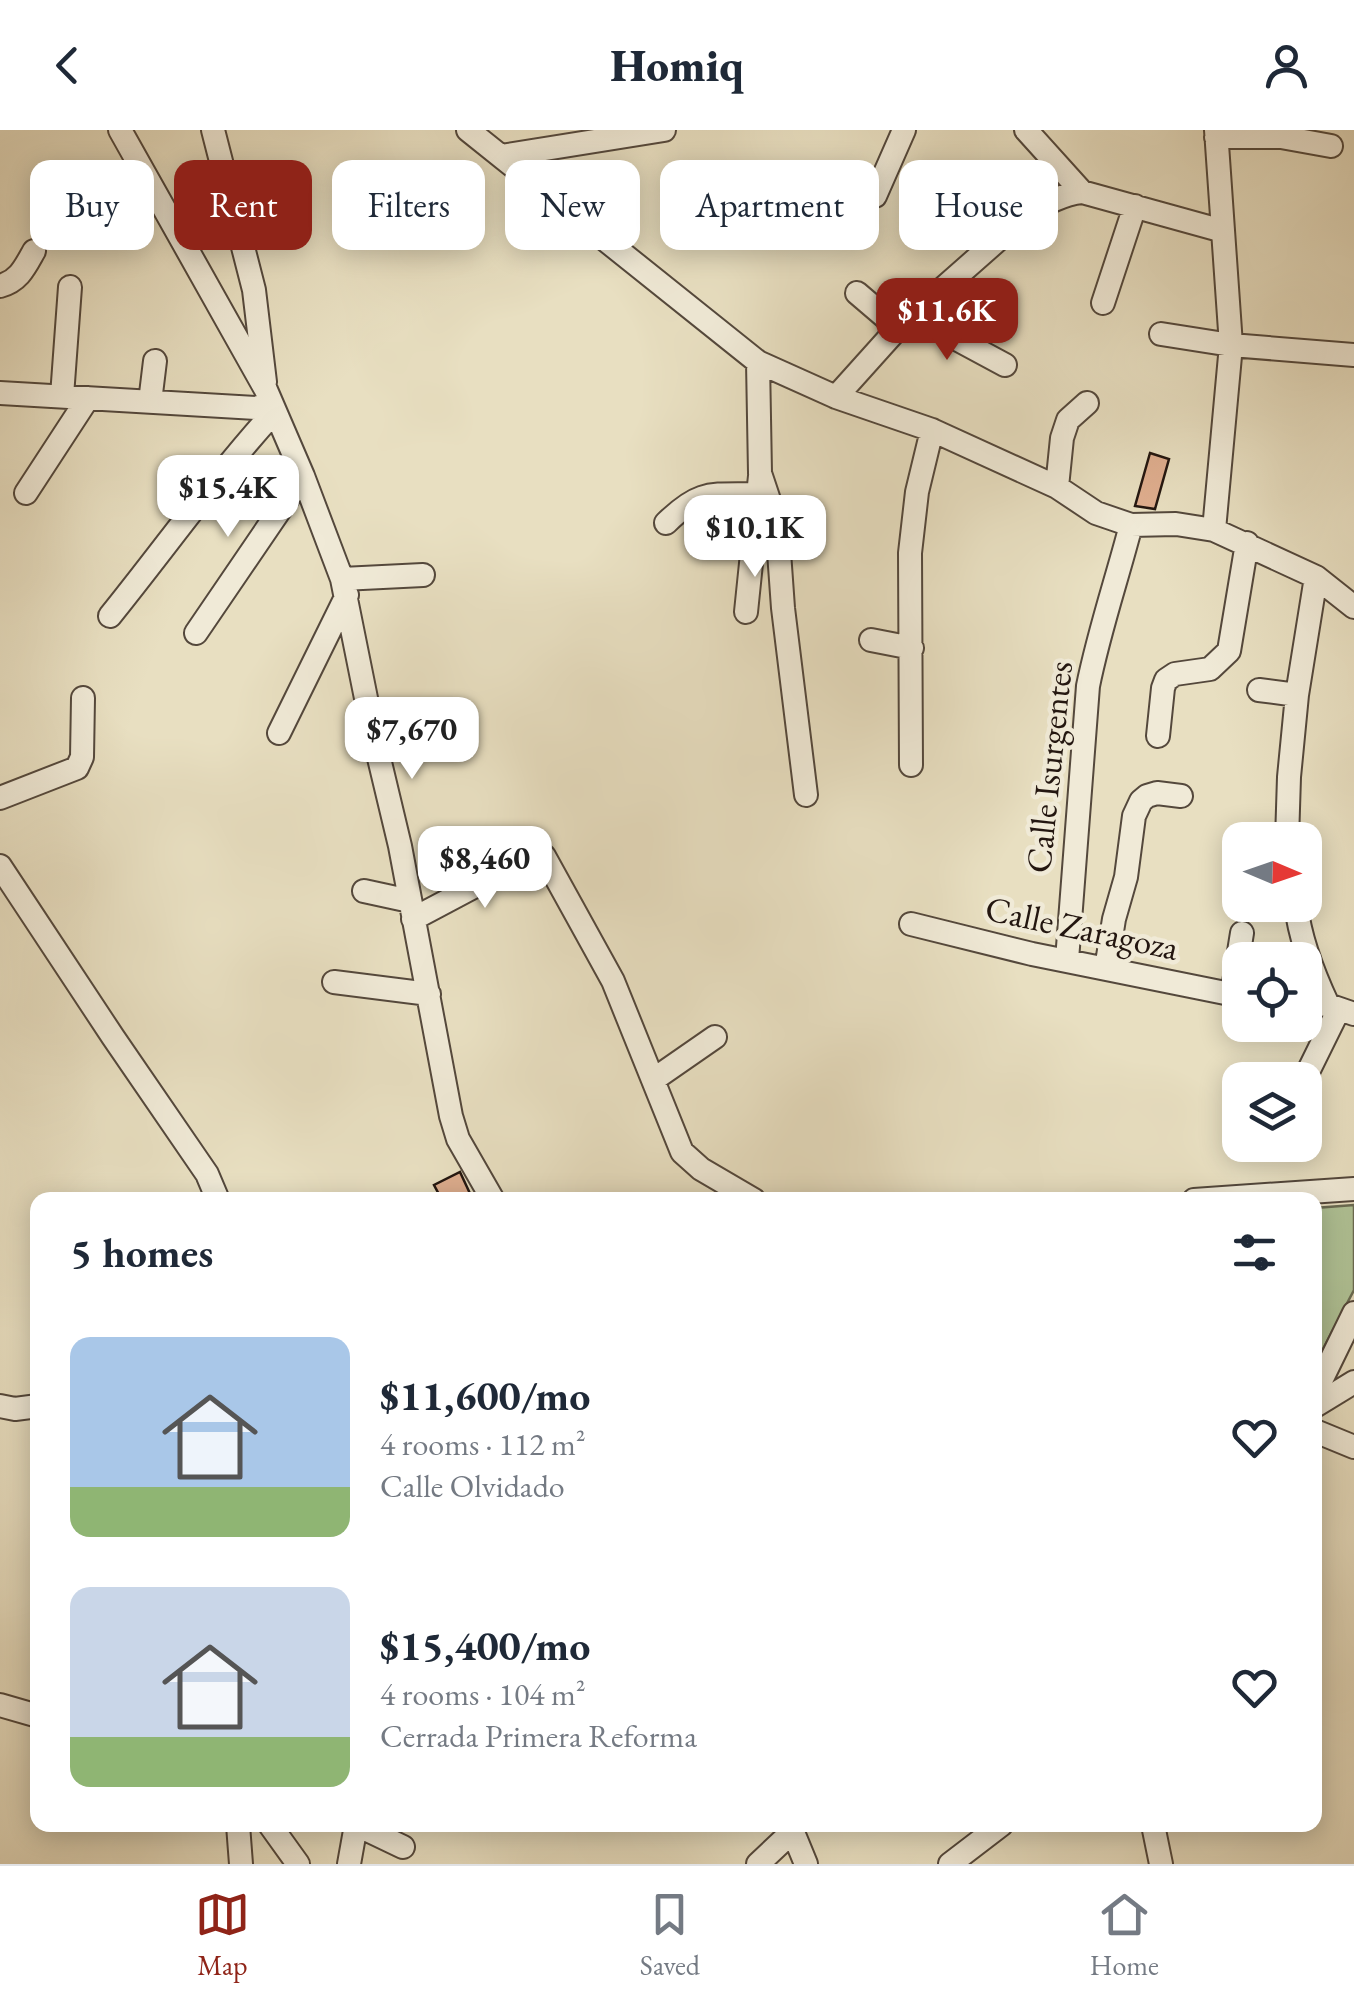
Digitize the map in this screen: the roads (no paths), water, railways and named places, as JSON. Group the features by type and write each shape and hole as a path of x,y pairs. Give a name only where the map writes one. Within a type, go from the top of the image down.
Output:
{"street":[{"path":"120,130 270,402 303,476 344,588 454,1128 488,1192"},
{"path":"110,616 176,534 270,402 254,290 213,130"},
{"path":"501,156 664,130"},
{"path":"879,185 904,130"},
{"path":"1026,130 1082,192"},
{"path":"470,131 758,362 836,398 932,430 1058,488 1096,512 1131,525 1176,524 1214,530 1316,577 1354,608"},
{"path":"1214,530 1231,345 1216,134 1281,137 1331,146"},
{"path":"836,398 906,322 1025,216 1072,194 1082,192 1223,231"},
{"path":"1103,302 1135,206"},
{"path":"0,286 22,273 34,251"},
{"path":"62,396 70,288"},
{"path":"857,293 906,322 1005,365"},
{"path":"1161,334 1231,345 1354,355"},
{"path":"150,402 155,361"},
{"path":"746,612 759,484 758,362"},
{"path":"0,393 256,408 270,402"},
{"path":"26,493 88,398"},
{"path":"1058,488 1062,438 1068,420 1087,403"},
{"path":"911,764 910,553 917,492 932,430"},
{"path":"196,633 303,476"},
{"path":"666,523 687,502 759,484"},
{"path":"759,484 777,524 806,795"},
{"name":"Calle Isurgentes","path":"1066,960 1088,686 1131,525"},
{"path":"1158,736 1166,680 1175,674 1210,669 1229,651 1247,544"},
{"path":"344,588 423,576"},
{"path":"1288,822 1297,695 1316,577"},
{"path":"280,733 344,588"},
{"path":"870,640 912,648"},
{"path":"1259,690 1297,695"},
{"path":"0,798 76,768 82,757 83,698"},
{"path":"1106,969 1126,877 1134,816 1147,796 1181,796"},
{"path":"364,891 412,910 532,856 544,856 613,981 676,1140 689,1160 741,1192"},
{"path":"0,866 208,1174 215,1192"},
{"path":"1300,922 1312,971 1331,1008 1311,1062"},
{"name":"Calle Zaragoza","path":"911,924 1032,954 1222,993"},
{"path":"1241,942 1242,932"},
{"path":"334,982 429,994"},
{"path":"653,1080 714,1037"},
{"path":"1310,1192 1354,1189"},
{"path":"1322,1379 1354,1313"},
{"path":"1322,1402 1354,1382"},
{"path":"0,1406 30,1407"},
{"path":"1322,1433 1354,1447"},
{"path":"0,1705 30,1714"},
{"path":"239,1832 241,1864"},
{"path":"275,1832 298,1864"},
{"path":"348,1864 355,1832"},
{"path":"371,1832 404,1848"},
{"path":"758,1864 787,1832"},
{"path":"793,1832 806,1864"},
{"path":"950,1864 993,1832"},
{"path":"1155,1832 1161,1864"}]}
